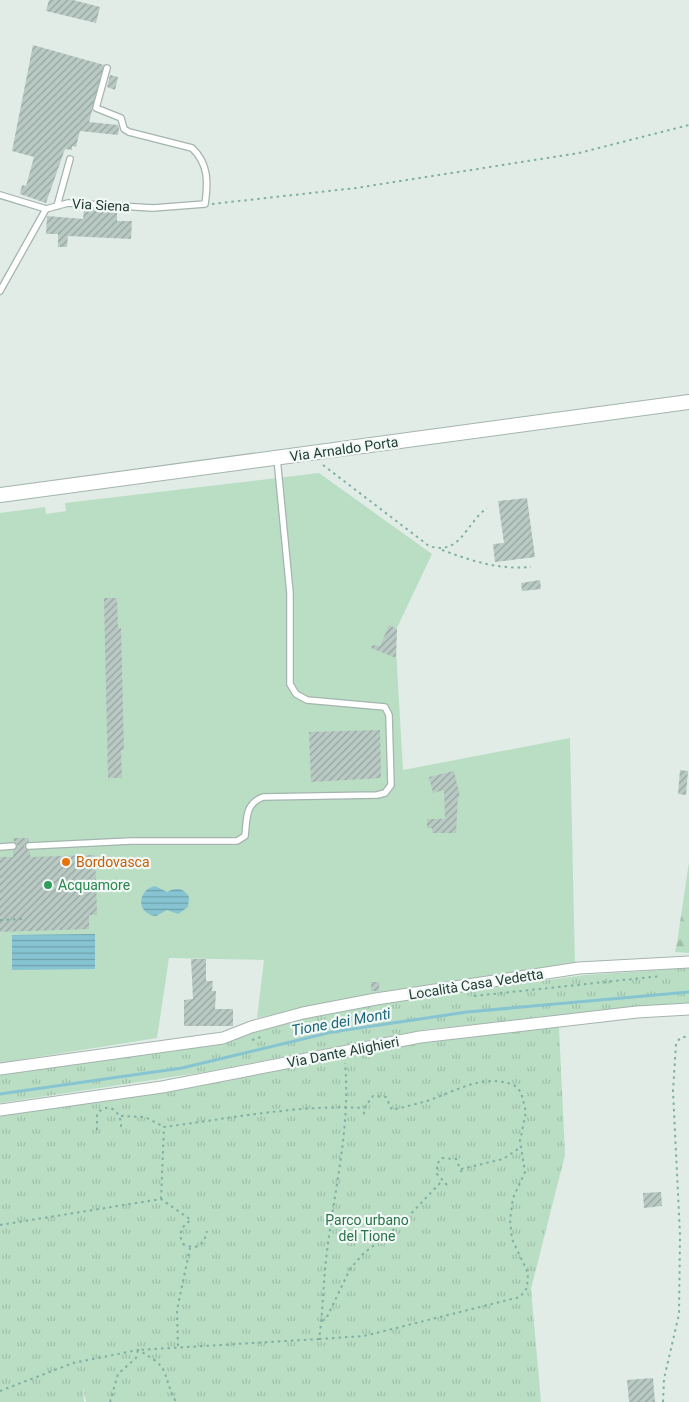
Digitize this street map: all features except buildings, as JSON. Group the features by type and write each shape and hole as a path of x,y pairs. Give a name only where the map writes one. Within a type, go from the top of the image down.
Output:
{"street":[{"name":"Via Arnaldo Porta","path":"0,495 689,402"},
{"name":"Località Casa Vedetta","path":"0,1069 223,1038 251,1027 303,1013 385,998 579,968 689,962"},
{"name":"Via Dante Alighieri","path":"0,1110 162,1087 429,1036 637,1012 689,1009"}],"lane":[{"path":"107,68 96,108 121,118 124,129 129,132 192,148 200,155 205,166 207,180 205,204"},
{"path":"57,206 70,159"},
{"name":"Via Siena","path":"0,194 46,208 68,203 153,208 205,204"},
{"path":"0,291 46,208"},
{"path":"30,846 131,841 237,841 245,836 248,808 253,801 258,799 377,795 385,793 391,785 389,715 385,707 306,700 296,694 290,684 290,593 276,458"},
{"path":"0,847 13,846"}],"path":[{"path":"205,204 356,188 570,154 689,125"},
{"path":"319,462 429,546 488,565 510,569 531,567"},
{"path":"442,550 451,547 476,516 487,508"},
{"path":"0,920 21,919 21,917"},
{"path":"468,997 666,975"},
{"path":"249,1040 272,1034"},
{"path":"663,1402 664,1379 678,1314 680,1235 673,1091 676,1044 680,1038 689,1036"},
{"path":"319,1339 326,1260 346,1107 347,1088 344,1051"},
{"path":"0,1391 73,1363 138,1350 364,1336 520,1297 527,1288 528,1273 512,1239 510,1220 513,1198 525,1172 521,1147 526,1112 525,1101 514,1085 492,1080 478,1082 427,1101 392,1110 386,1097 373,1096 364,1108 364,1115"},
{"path":"97,1130 95,1119 100,1110 111,1108 120,1116 145,1117 164,1127 262,1114 346,1107 364,1108"},
{"path":"120,1116 121,1127"},
{"path":"161,1199 164,1127"},
{"path":"461,1169 503,1158 521,1147"},
{"path":"447,1185 442,1181 436,1169 442,1158 453,1157 459,1162 462,1173"},
{"path":"322,1321 327,1317 350,1269 363,1254 404,1221 442,1181"},
{"path":"0,1225 161,1199 190,1220 182,1227 180,1234 183,1244 190,1248 198,1247 203,1243 207,1231"},
{"path":"178,1348 177,1310 190,1248"},
{"path":"110,1402 118,1374 136,1358 138,1350"},
{"path":"138,1350 156,1360 165,1370 176,1402"}],"green space":[{"path":"319,473 432,554 395,632 403,770 570,738 575,965 376,994 257,1018 264,960 169,958 157,1038 0,1063 0,513 45,507 46,514 66,511 65,503"},
{"path":"689,862 689,953 675,952 677,943"},
{"path":"689,968 689,1004 428,1029 205,1072 0,1103 0,1074 228,1042 260,1030 310,1017 395,1001 585,975"},
{"name":"Parco urbano del Tione","path":"559,1027 565,1155 531,1289 541,1402 86,1402 83,1387 84,1402 0,1402 0,1114 433,1041"}],"water":[{"path":"155,886 167,892 174,889 182,890 189,897 188,907 178,914 167,910 156,916 149,914 142,907 142,897 149,888"},
{"path":"95,934 95,969 12,970 12,935"}],"waterway":[{"name":"Tione dei Monti","path":"0,1094 182,1068 332,1032 467,1012 689,992"}],"place":[{"name":"Bordovasca","path":"66,862"},
{"name":"Acquamore","path":"48,885"}]}
